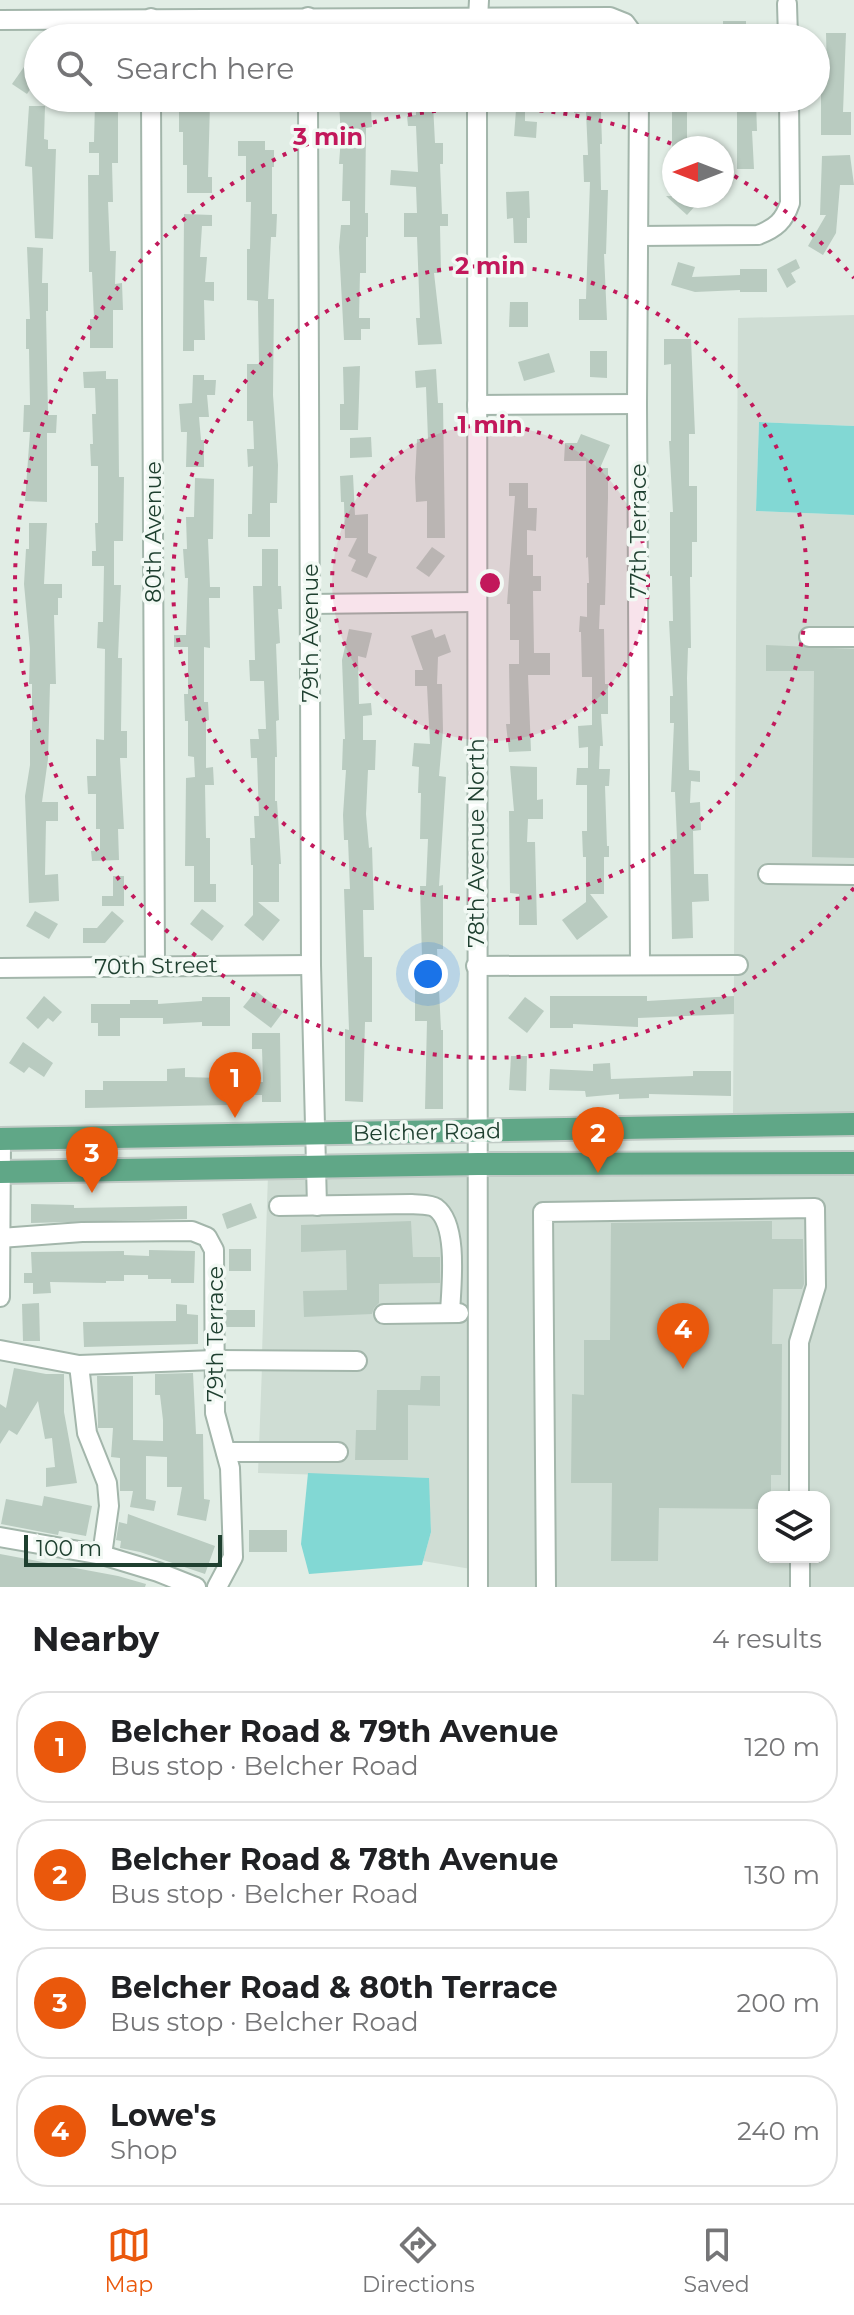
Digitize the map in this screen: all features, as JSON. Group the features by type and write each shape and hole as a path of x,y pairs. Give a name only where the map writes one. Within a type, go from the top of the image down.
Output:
{"main road":[{"name":"Belcher Road","path":"0,1139 854,1124"},
{"name":"Belcher Road","path":"0,1172 478,1164 854,1163"}],"street":[{"path":"787,4 788,24"},
{"path":"0,20 308,17 477,6 610,17 620,24"},
{"path":"308,17 308,24"},
{"path":"151,18 151,24"},
{"name":"80th Avenue","path":"151,112 155,965"},
{"name":"79th Avenue","path":"308,112 311,965 317,1206"},
{"name":"78th Avenue North","path":"477,112 478,1587"},
{"name":"77th Terrace","path":"639,112 640,964"},
{"path":"639,236 758,235 772,230 784,220 790,203 789,112"},
{"path":"477,405 637,404"},
{"path":"310,604 476,602"},
{"path":"809,637 854,637"},
{"path":"768,874 854,875"},
{"name":"70th Street","path":"0,968 311,965"},
{"path":"476,966 738,965"},
{"path":"0,1139 0,1297"},
{"path":"279,1206 432,1206 438,1210 450,1235 450,1313"},
{"path":"546,1587 543,1212 815,1208 816,1286 799,1342 799,1491"},
{"name":"79th Terrace","path":"0,1238 82,1232 192,1231 207,1237 214,1250 215,1413 230,1468 233,1557 217,1587"},
{"path":"384,1314 478,1313"},
{"path":"0,1350 79,1365 215,1360 357,1361"},
{"path":"79,1365 87,1433 107,1483 109,1506 102,1555"},
{"path":"226,1452 338,1452"},
{"path":"0,1537 102,1555 196,1587"},
{"path":"800,1563 800,1587"}],"shaded area":[{"path":"854,315 854,426 759,422 756,511 854,515 854,1114 733,1115 734,972 745,972 746,959 734,958 738,318"},
{"path":"854,1170 854,1587 486,1587 486,1171"},
{"path":"470,1171 471,1569 423,1561 431,1532 428,1478 258,1473 262,1367 365,1367 364,1354 262,1353 268,1175"}],"water":[{"path":"759,422 854,426 854,515 756,511"},
{"path":"308,1473 429,1478 431,1532 422,1565 309,1574 301,1544"}],"building":[{"path":"723,21 746,21 746,24 723,24"},
{"path":"830,33 846,33 843,112 851,112 851,135 821,135 821,112 830,112"},
{"path":"24,67 24,92 12,84"},
{"path":"29,112 45,112 44,139 48,140 48,149 56,149 53,239 35,238 32,167 25,166"},
{"path":"95,112 118,112 118,163 112,163 113,202 108,202 110,251 116,251 115,284 122,283 123,310 113,310 113,348 90,348 90,319 94,319 92,272 89,272 88,175 99,175 99,153 89,153 89,142 94,142"},
{"path":"179,112 210,112 208,177 212,177 212,193 187,193 183,132 179,132"},
{"path":"340,112 371,112 372,127 366,128 366,273 360,273 359,318 370,318 370,329 361,329 361,340 344,340 339,247 341,225 350,225 350,201 342,201 343,164 339,164"},
{"path":"416,112 433,112 435,143 443,143 443,164 440,164 442,214 448,214 448,226 440,226 441,273 434,273 442,344 418,345 417,237 404,237 404,213 417,213 416,187 390,185 391,170 418,172 416,126 408,126 407,116 416,115"},
{"path":"516,112 525,112 525,121 537,122 536,138 514,136"},
{"path":"586,112 601,112 601,190 608,190 604,254 607,320 579,320 579,299 586,299 590,182 584,182 583,155 588,155"},
{"path":"672,112 687,112 687,136 672,136"},
{"path":"737,112 756,112 757,131 752,131 754,169 737,169"},
{"path":"238,141 265,141 265,150 274,150 272,214 277,214 276,237 271,237 268,299 274,299 273,395 278,465 277,503 270,503 270,537 248,537 253,466 248,467 247,449 254,449 253,421 247,421 247,364 259,364 258,301 247,300 251,202 246,202 246,156 238,156"},
{"path":"850,155 854,185 840,185 836,233 823,255 808,246 826,215 820,215 822,156"},
{"path":"529,191 527,243 514,243 513,218 507,219 506,192"},
{"path":"679,208 693,208 687,215"},
{"path":"184,214 212,215 212,226 202,226 200,257 207,257 205,282 214,282 214,301 204,300 205,340 194,340 194,351 183,351"},
{"path":"27,247 43,248 42,283 48,283 48,415 57,415 56,433 47,433 47,502 25,501 30,432 23,432 24,405 30,405 29,349 26,349 26,319 30,319"},
{"path":"796,259 800,268 791,273 796,282 787,288 777,269"},
{"path":"678,262 695,267 692,277 740,275 740,269 767,269 767,292 695,292 671,285"},
{"path":"510,302 528,302 528,327 509,327"},
{"path":"664,339 691,339 695,434 689,434 689,486 697,486 697,542 692,542 691,648 688,648 687,678 689,770 700,771 700,782 691,781 690,803 700,802 701,830 693,831 694,874 708,874 709,901 692,902 693,938 672,939 670,839 677,839 675,792 671,792 674,723 670,723 670,696 673,696 669,621 673,621 670,512 673,512 669,441 671,364 664,365"},
{"path":"590,351 607,351 607,378 590,377"},
{"path":"549,353 555,372 524,381 518,362"},
{"path":"360,366 358,430 340,430 340,404 344,404 343,367"},
{"path":"436,369 438,403 443,403 445,538 427,538 427,501 416,502 415,478 417,439 428,439 426,387 416,388 415,371"},
{"path":"106,371 106,379 118,379 119,477 124,477 123,541 114,541 114,585 121,585 118,658 122,658 121,731 127,731 127,758 120,758 124,829 118,829 119,860 92,861 91,851 100,850 100,829 96,829 96,794 88,794 87,776 96,776 96,739 104,740 105,649 97,648 98,622 103,622 104,566 92,566 92,551 96,551 95,523 98,523 98,466 91,466 90,444 93,444 92,414 96,414 95,388 84,388 83,372"},
{"path":"193,375 204,375 204,380 216,380 215,395 207,395 209,417 199,417 201,440 204,440 204,467 186,467 187,432 181,432 179,404 192,403"},
{"path":"581,434 610,445 600,468 608,468 605,605 600,605 599,629 604,629 608,714 601,714 603,746 600,746 599,769 610,769 609,786 605,786 609,857 604,857 604,894 590,894 608,917 577,940 562,920 586,902 586,857 583,857 582,831 587,831 587,785 576,785 577,768 588,768 588,747 579,748 578,726 592,725 592,677 582,677 579,632 580,616 587,617 589,583 586,461 564,461 565,443 577,443"},
{"path":"371,437 372,457 350,458 350,438"},
{"path":"353,475 355,515 368,514 368,553 377,557 367,578 351,571 356,560 348,556 357,538 345,538 340,476"},
{"path":"195,478 214,479 213,539 208,539 210,587 220,587 220,598 209,598 210,648 204,647 204,702 208,702 209,720 206,721 206,768 213,767 214,785 205,785 206,838 210,838 210,884 216,884 216,902 194,902 194,866 185,866 186,778 195,777 194,757 188,756 188,721 185,721 188,647 174,647 174,635 186,635 188,578 185,578 183,549 187,549 186,517 194,517"},
{"path":"509,483 528,483 528,508 537,508 536,531 527,530 527,555 533,555 533,576 541,576 541,591 533,591 534,653 550,653 550,675 528,675 531,751 509,752 506,724 510,724 509,664 519,664 519,640 510,640 510,604 507,604 515,496 509,496"},
{"path":"29,523 47,523 44,584 62,584 62,598 58,598 58,615 54,615 56,684 50,684 48,759 42,802 58,802 58,821 46,821 45,875 58,874 59,901 29,903 25,796 30,765 32,684 29,684 30,649 24,584"},
{"path":"432,547 445,556 429,577 416,568"},
{"path":"262,549 278,549 278,586 281,586 282,609 278,609 280,643 276,644 279,720 276,721 275,801 281,864 279,902 258,902 280,920 263,941 244,925 253,915 250,838 255,838 254,816 259,816 257,758 251,758 250,739 259,739 258,729 266,729 264,681 250,681 249,660 255,660 253,586 262,586"},
{"path":"349,629 372,633 366,658 358,656 359,704 371,703 372,715 363,716 363,740 376,740 375,770 368,770 366,814 369,848 372,847 374,910 363,910 364,957 372,957 372,1022 365,1022 363,1102 345,1101 345,1029 349,1030 344,889 350,889 348,840 344,840 343,815 346,770 342,770 345,739 342,660"},
{"path":"432,629 435,638 445,634 451,652 438,657 437,684 442,684 443,731 439,776 446,777 439,886 443,885 443,949 437,949 443,1030 443,1109 425,1109 427,1021 415,1021 412,966 421,966 420,886 426,886 428,839 420,839 419,767 412,766 414,743 430,744 427,686 415,686 415,670 423,670 411,636"},
{"path":"766,645 854,649 854,858 812,857 814,671 766,671"},
{"path":"510,766 537,767 537,800 543,799 543,819 528,819 527,842 535,842 537,925 519,925 519,894 510,893 509,811 514,811"},
{"path":"113,876 124,876 124,906 102,906 102,896 113,896"},
{"path":"202,909 224,926 212,941 190,924"},
{"path":"35,911 58,924 49,939 26,926"},
{"path":"112,911 124,921 105,943 83,943 83,928 97,928"},
{"path":"256,991 283,1012 271,1028 243,1007"},
{"path":"44,996 62,1012 53,1022 48,1018 38,1029 26,1018"},
{"path":"550,996 647,996 647,1001 734,996 734,1014 638,1018 638,1027 573,1024 573,1028 550,1028"},
{"path":"202,997 230,997 230,1026 202,1026 202,1022 163,1024 163,1018 120,1018 120,1036 98,1036 98,1023 91,1023 91,1004 158,1000 158,1004 202,1001"},
{"path":"525,997 544,1011 527,1033 508,1018"},
{"path":"252,1033 280,1033 281,1102 262,1102 262,1095 255,1095 255,1082 263,1082 262,1049 252,1049"},
{"path":"23,1042 53,1063 44,1077 29,1067 24,1073 9,1063"},
{"path":"511,1056 527,1056 526,1091 509,1090"},
{"path":"610,1063 611,1079 693,1076 693,1071 731,1071 731,1096 649,1094 649,1098 619,1099 619,1094 586,1097 585,1091 549,1090 550,1069 593,1071 593,1064"},
{"path":"185,1068 185,1077 220,1078 220,1087 228,1087 228,1105 85,1108 85,1090 103,1090 103,1081 167,1081 167,1069"},
{"path":"251,1203 257,1218 227,1229 222,1214"},
{"path":"31,1204 74,1205 74,1208 187,1206 187,1219 31,1223"},
{"path":"411,1221 413,1257 440,1257 440,1283 379,1284 379,1303 372,1314 304,1317 303,1291 347,1290 346,1250 301,1252 301,1225"},
{"path":"772,1221 772,1239 803,1239 802,1289 773,1289 772,1344 782,1344 781,1475 771,1475 771,1491 758,1491 758,1509 659,1508 658,1561 611,1561 612,1483 571,1483 572,1394 584,1395 584,1340 610,1340 611,1223"},
{"path":"229,1249 251,1249 251,1271 229,1271"},
{"path":"149,1250 195,1251 194,1283 148,1279 148,1275 124,1275 124,1281 106,1283 50,1282 51,1293 33,1294 33,1283 24,1283 24,1273 32,1273 31,1252 124,1251 124,1255 149,1256"},
{"path":"39,1303 40,1341 23,1341 22,1304"},
{"path":"176,1304 187,1305 187,1314 198,1315 198,1344 84,1347 83,1322 176,1321"},
{"path":"226,1310 255,1310 255,1327 226,1327"},
{"path":"14,1368 64,1374 64,1412 77,1483 46,1487 46,1468 55,1467 52,1438 45,1439 38,1401 17,1435 9,1430 0,1444 0,1404 6,1408"},
{"path":"193,1373 196,1434 203,1434 204,1499 210,1500 206,1521 177,1515 182,1487 167,1487 167,1457 146,1456 146,1499 156,1501 154,1511 130,1507 133,1491 120,1491 120,1458 111,1457 113,1428 98,1428 97,1376 133,1376 133,1440 163,1441 160,1395 155,1395 155,1374"},
{"path":"421,1376 440,1376 440,1406 408,1405 408,1460 355,1460 356,1430 376,1430 377,1390 420,1390"},
{"path":"44,1496 92,1506 86,1536 59,1531 58,1535 1,1524 6,1499 42,1506"},
{"path":"128,1514 215,1546 205,1574 120,1548 121,1541 116,1540 119,1522 127,1524"},
{"path":"249,1530 287,1530 287,1552 249,1552"},
{"path":"0,1554 146,1584 145,1587 0,1587"}],"place":[{"name":"Belcher Road & 79th Avenue","path":"235,1118"},
{"name":"Belcher Road & 78th Avenue","path":"598,1173"},
{"name":"Belcher Road & 80th Terrace","path":"92,1193"},
{"name":"Lowe's","path":"683,1369"}]}
